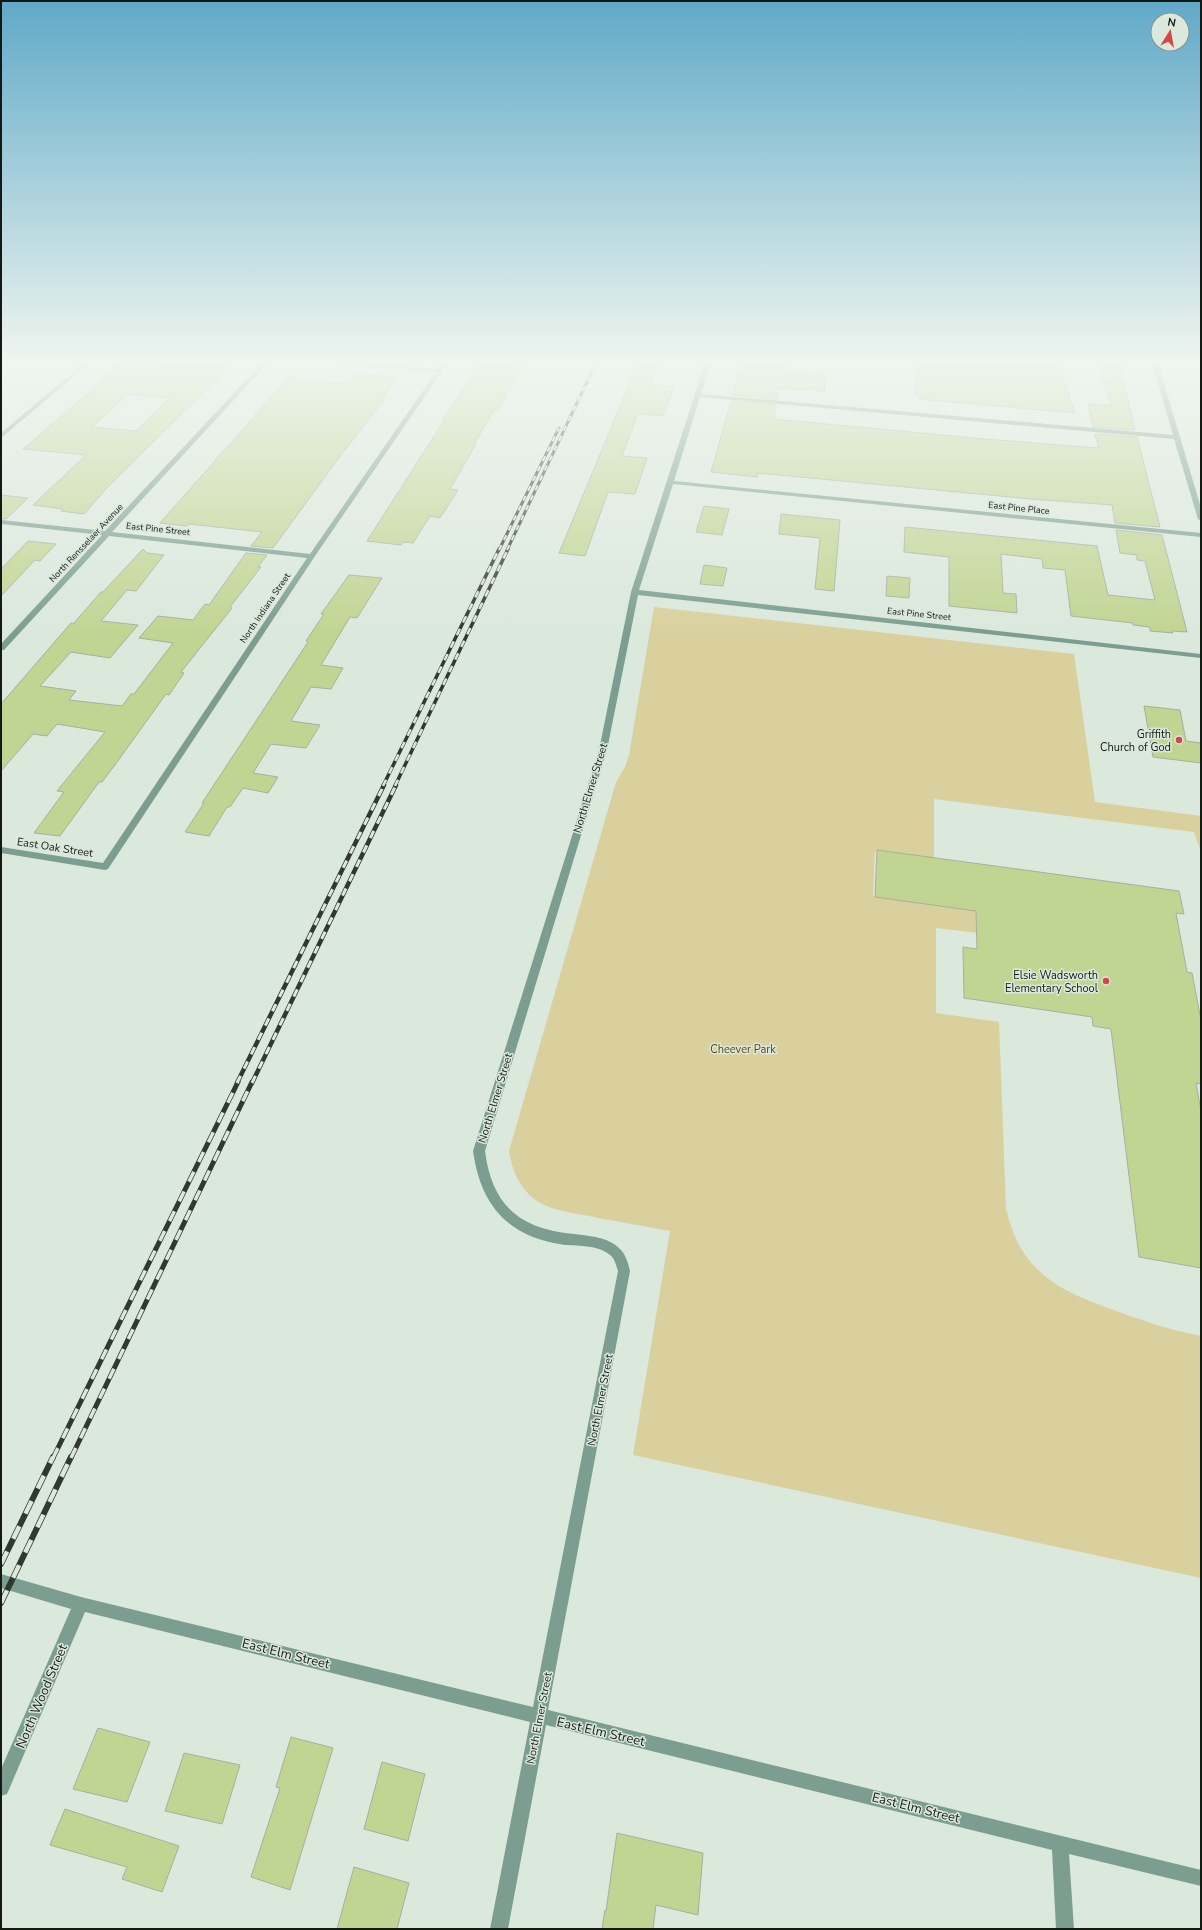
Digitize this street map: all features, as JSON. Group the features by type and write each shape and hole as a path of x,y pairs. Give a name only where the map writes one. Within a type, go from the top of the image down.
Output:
{"street":[{"name":"North Rensselaer Avenue","path":"1,648 182,453"},
{"name":"North Indiana Street","path":"105,867 312,556 383,453"},
{"name":"North Elmer Street","path":"499,1929 624,1271 621,1260 614,1251 605,1246 558,1238 541,1233 518,1223 508,1216 498,1206 486,1186 482,1175 479,1151 603,750 634,592 679,453"},
{"path":"1182,453 1201,520"},
{"name":"East Pine Place","path":"669,482 1201,535"},
{"name":"East Pine Street","path":"1,522 312,556"},
{"name":"East Pine Street","path":"634,592 1201,656"},
{"name":"East Oak Street","path":"1,850 105,867"},
{"name":"East Elm Street","path":"1,1581 81,1604 1201,1878"},
{"name":"North Wood Street","path":"1,1788 81,1604"},
{"path":"1060,1843 1065,1929"}],"green space":[{"name":"Cheever Park","path":"654,607 1074,654 1095,802 1201,816 1201,852 1194,832 934,799 934,859 875,851 873,896 977,911 978,933 936,928 936,1013 999,1022 1006,1209 1015,1237 1024,1254 1045,1276 1075,1295 1142,1320 1177,1331 1201,1336 1201,1578 633,1455 670,1231 565,1212 549,1207 534,1199 520,1184 512,1165 509,1151 616,782 625,767 629,755"}],"building":[{"path":"66,453 142,453 106,489 84,514 61,511 63,509 33,505 86,455"},
{"path":"222,453 343,453 273,548 251,546 262,532 189,524 186,526 160,523"},
{"path":"423,453 471,453 450,489 458,490 440,518 430,516 413,543 403,542 401,545 367,541"},
{"path":"601,453 623,453 622,456 647,458 635,494 608,492 585,556 559,553"},
{"path":"716,453 1141,453 1160,527 1115,523 1112,505 1031,499 758,473 757,477 711,472"},
{"path":"1,495 28,498 6,519 1,519"},
{"path":"704,506 729,509 722,535 696,532"},
{"path":"781,514 840,520 834,591 815,589 820,538 779,534"},
{"path":"905,527 1097,546 1108,595 1155,600 1145,561 1137,560 1137,555 1120,553 1116,530 1162,535 1187,632 1172,631 1173,633 1150,631 1150,627 1133,625 1133,623 1071,616 1065,570 1043,568 1042,559 1001,554 1003,593 1016,594 1017,613 949,606 949,557 904,552"},
{"path":"28,541 56,544 40,561 35,560 1,596 1,569"},
{"path":"143,549 147,553 164,555 136,591 127,590 101,621 138,625 110,658 71,652 40,686 76,691 69,700 122,706 131,694 134,694 173,643 139,638 158,616 193,620 205,604 209,605 246,553 267,555 258,567 261,567 230,607 232,608 181,672 184,673 169,695 166,694 115,765 102,782 99,782 60,836 34,833 64,792 57,791 105,732 57,724 47,736 33,734 1,771 1,704 71,623 73,624 101,592 103,592"},
{"path":"704,565 727,568 723,586 700,584"},
{"path":"349,575 382,578 357,618 350,617 321,665 343,668 331,689 311,687 291,721 320,725 306,748 271,744 253,773 278,777 268,793 243,788 230,807 227,807 209,836 185,832 204,803 202,803 308,642 306,641 324,614 321,614"},
{"path":"887,576 910,578 909,598 886,596"},
{"path":"1144,706 1180,710 1186,741 1201,743 1201,763 1153,757"},
{"path":"877,850 1179,891 1184,914 1176,913 1187,972 1192,973 1201,1020 1201,1084 1196,1083 1201,1111 1201,1268 1139,1257 1111,1029 1093,1026 1092,1017 964,998 963,947 977,949 976,911 875,897"},
{"path":"98,1728 150,1742 127,1802 73,1789"},
{"path":"291,1737 333,1748 290,1890 251,1877 280,1788 276,1787"},
{"path":"184,1753 240,1765 222,1824 165,1811"},
{"path":"382,1762 425,1774 408,1841 364,1829"},
{"path":"65,1809 179,1846 162,1892 122,1879 127,1867 50,1845"},
{"path":"617,1833 703,1853 698,1915 656,1905 653,1929 602,1929"},
{"path":"354,1867 409,1883 397,1929 337,1929"}],"railway":[{"path":"499,550 547,453"},
{"path":"507,550 553,453"},
{"path":"383,786 499,549"},
{"path":"395,786 508,549"},
{"path":"237,1083 384,785"},
{"path":"252,1083 396,785"},
{"path":"53,1458 238,1082"},
{"path":"71,1458 252,1082"},
{"path":"1,1564 53,1457"},
{"path":"1,1603 71,1457"}],"place":[{"name":"Griffith Church of God","path":"1179,740"},
{"name":"Elsie Wadsworth Elementary School","path":"1106,981"}]}
